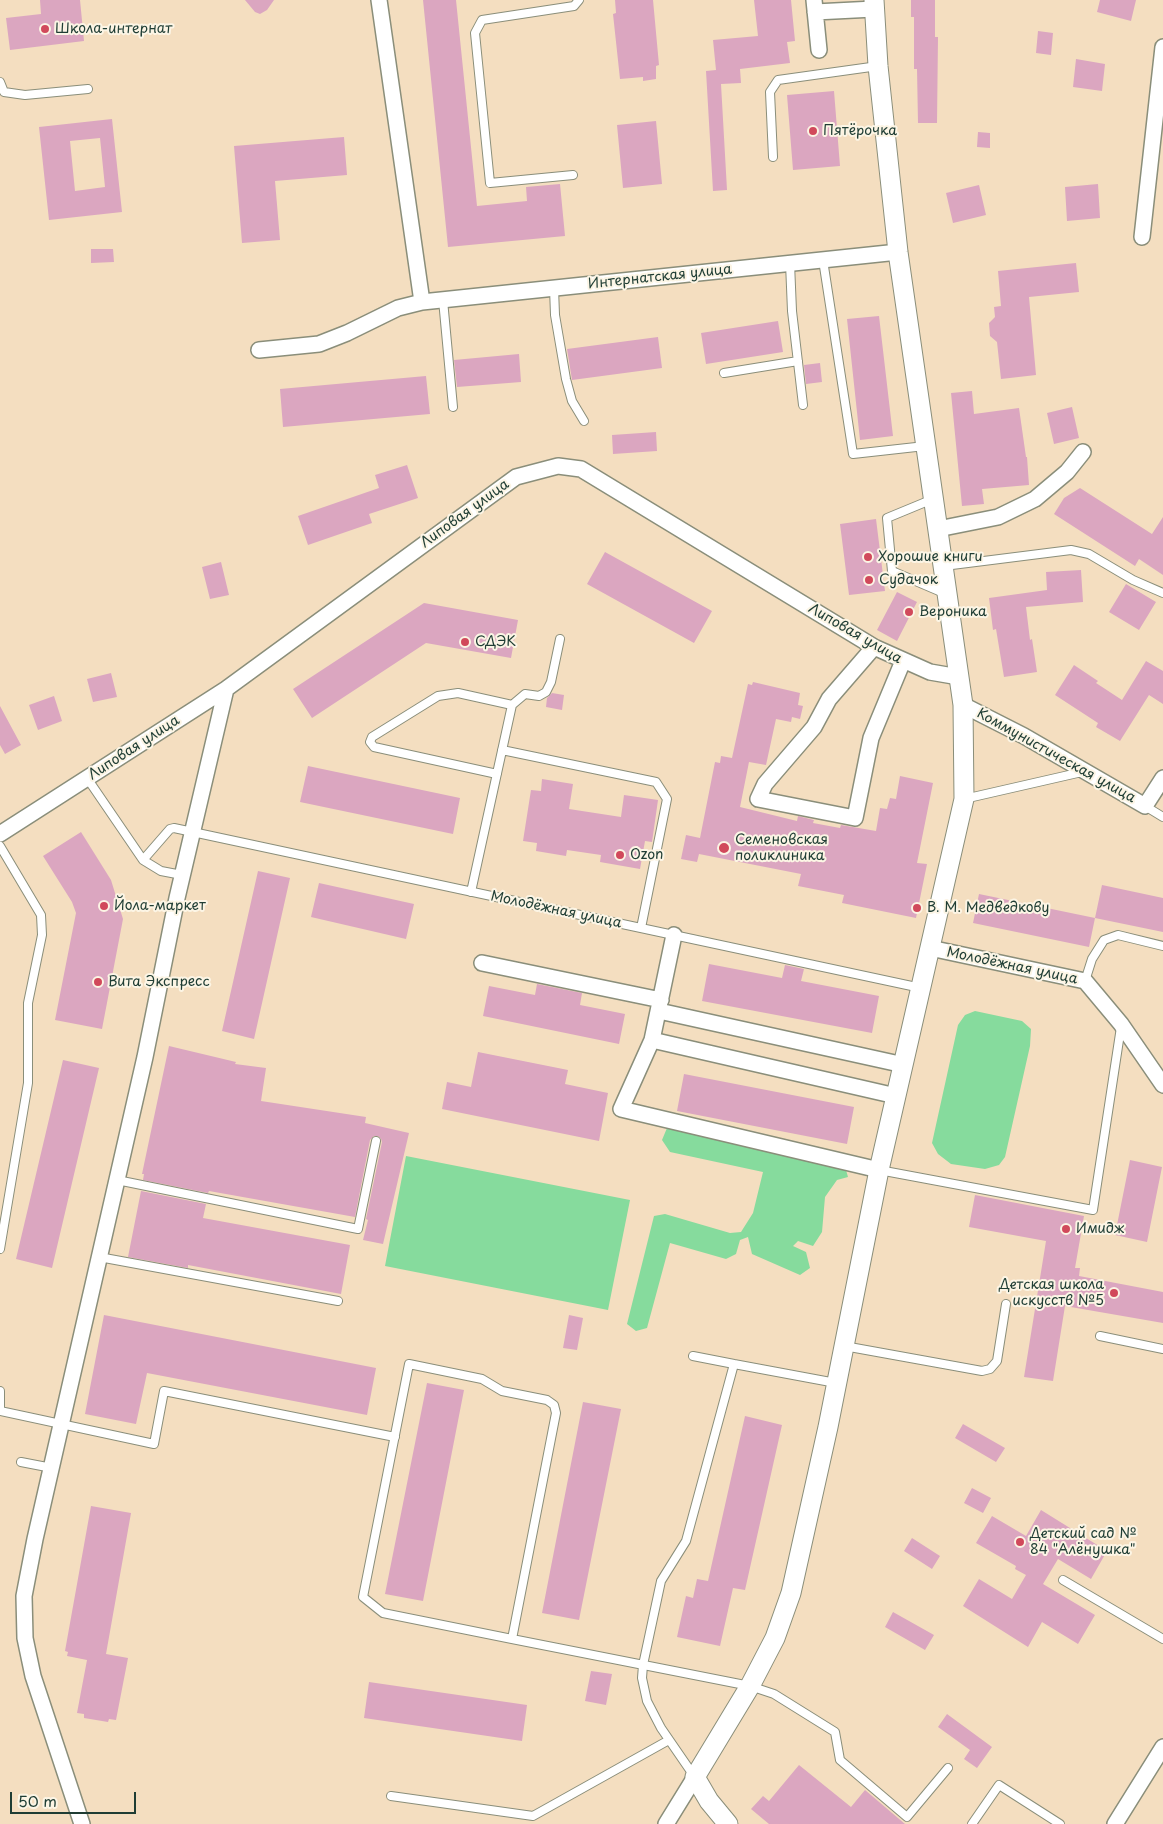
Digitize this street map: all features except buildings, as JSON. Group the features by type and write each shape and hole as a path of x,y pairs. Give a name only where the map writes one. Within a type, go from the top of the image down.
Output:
{"street":[{"path":"379,0 422,302"},
{"path":"666,1824 750,1686 775,1638 791,1593 828,1427 896,1096 964,799 963,705 898,252 878,66 874,4 815,6 819,50"},
{"path":"1142,237 1163,48"},
{"name":"Интернатская улица","path":"259,350 319,344 347,334 398,308 422,302 898,252"},
{"path":"938,529 998,518 1035,499 1067,472 1083,452"},
{"name":"Липовая улица","path":"0,834 226,689 516,477 558,466 581,469 874,647 903,662 930,672 959,676"},
{"path":"874,647 829,699 814,727 765,784 758,799 855,818 871,738 903,662"},
{"path":"82,1824 33,1676 25,1638 24,1596 35,1539 145,1057 182,875 226,689"},
{"name":"Коммунистическая улица","path":"963,705 1024,736 1145,806 1163,778"},
{"path":"674,935 652,1040 622,1109 880,1170"},
{"name":"Молодёжная улица","path":"930,948 1085,982 1121,1024 1163,1085"},
{"path":"482,963 904,1065"},
{"path":"652,1040 896,1096"},
{"path":"1115,1824 1160,1757"},
{"path":"695,1777 709,1802 728,1824"}],"lane":[{"path":"573,175 490,183 475,32 482,20 574,6 579,0"},
{"path":"773,157 770,92 778,80 878,66"},
{"path":"0,82 4,92 26,95 88,89"},
{"path":"823,260 853,454 927,446"},
{"path":"790,263 792,311 804,405"},
{"path":"554,288 555,315 566,379 572,401 584,422"},
{"path":"443,300 453,407"},
{"path":"724,372 798,360"},
{"path":"934,499 887,518 892,571 948,595"},
{"path":"944,566 1071,550 1089,554 1133,580 1163,593"},
{"path":"471,892 512,705 525,694 539,696 546,692 551,682 560,639"},
{"path":"497,774 374,747 370,742 372,737 438,696 458,693 512,705"},
{"path":"502,750 656,782 667,799 642,928"},
{"path":"964,799 1085,771"},
{"path":"87,778 143,860 161,871 182,875"},
{"path":"1145,806 1163,817"},
{"name":"Молодёжная улица","path":"143,860 170,829 174,828 921,988"},
{"path":"0,846 41,915 42,935 28,1003 28,1083 0,1249"},
{"path":"1085,982 1092,959 1104,940 1118,935 1163,946"},
{"path":"880,1170 1093,1210 1121,1024"},
{"path":"117,1180 358,1229 376,1140"},
{"path":"99,1257 338,1301"},
{"path":"844,1346 982,1371 990,1369 996,1361 1006,1304"},
{"path":"1100,1336 1163,1349"},
{"path":"693,1356 836,1383"},
{"path":"512,1639 556,1413 554,1405 547,1400 502,1391 482,1379 409,1364 363,1598 383,1613 512,1639 750,1686 774,1694 835,1732 840,1760 908,1817 948,1768"},
{"path":"695,1777 661,1728 647,1701 642,1678 643,1665 661,1581 686,1541 734,1364"},
{"path":"0,1391 0,1411 154,1444 164,1391 395,1437"},
{"path":"21,1462 52,1468"},
{"path":"1063,1580 1163,1639"},
{"path":"391,1796 533,1816 669,1740"},
{"path":"972,1824 999,1785 1060,1824"}],"green space":[{"path":"975,1011 1022,1021 1031,1029 1030,1046 1005,1157 999,1165 985,1169 951,1164 938,1154 932,1143 958,1025 965,1015"},
{"path":"667,1128 846,1170 848,1177 837,1180 825,1197 822,1232 813,1246 798,1241 793,1246 806,1252 810,1268 800,1275 752,1254 748,1237 740,1240 736,1254 726,1259 670,1243 647,1328 636,1331 627,1324 654,1216 665,1214 730,1233 741,1232 753,1213 763,1172 670,1152 662,1140"},
{"path":"406,1156 630,1200 608,1310 385,1266"}],"place":[{"name":"Школа-интернат","path":"45,29"},
{"name":"Пятёрочка","path":"813,131"},
{"name":"Хорошие книги","path":"868,557"},
{"name":"Судачок","path":"869,580"},
{"name":"Вероника","path":"909,612"},
{"name":"СДЭК","path":"465,642"},
{"name":"Семеновская поликлиника","path":"724,848"},
{"name":"Ozon","path":"620,855"},
{"name":"Йола-маркет","path":"104,906"},
{"name":"В. М. Медведкову","path":"917,908"},
{"name":"Вита Экспресс","path":"98,982"},
{"name":"Имидж","path":"1066,1229"},
{"name":"Детская школа искусств №5","path":"1114,1293"},
{"name":"Детский сад № 84 \"Алёнушка\"","path":"1020,1542"}]}
